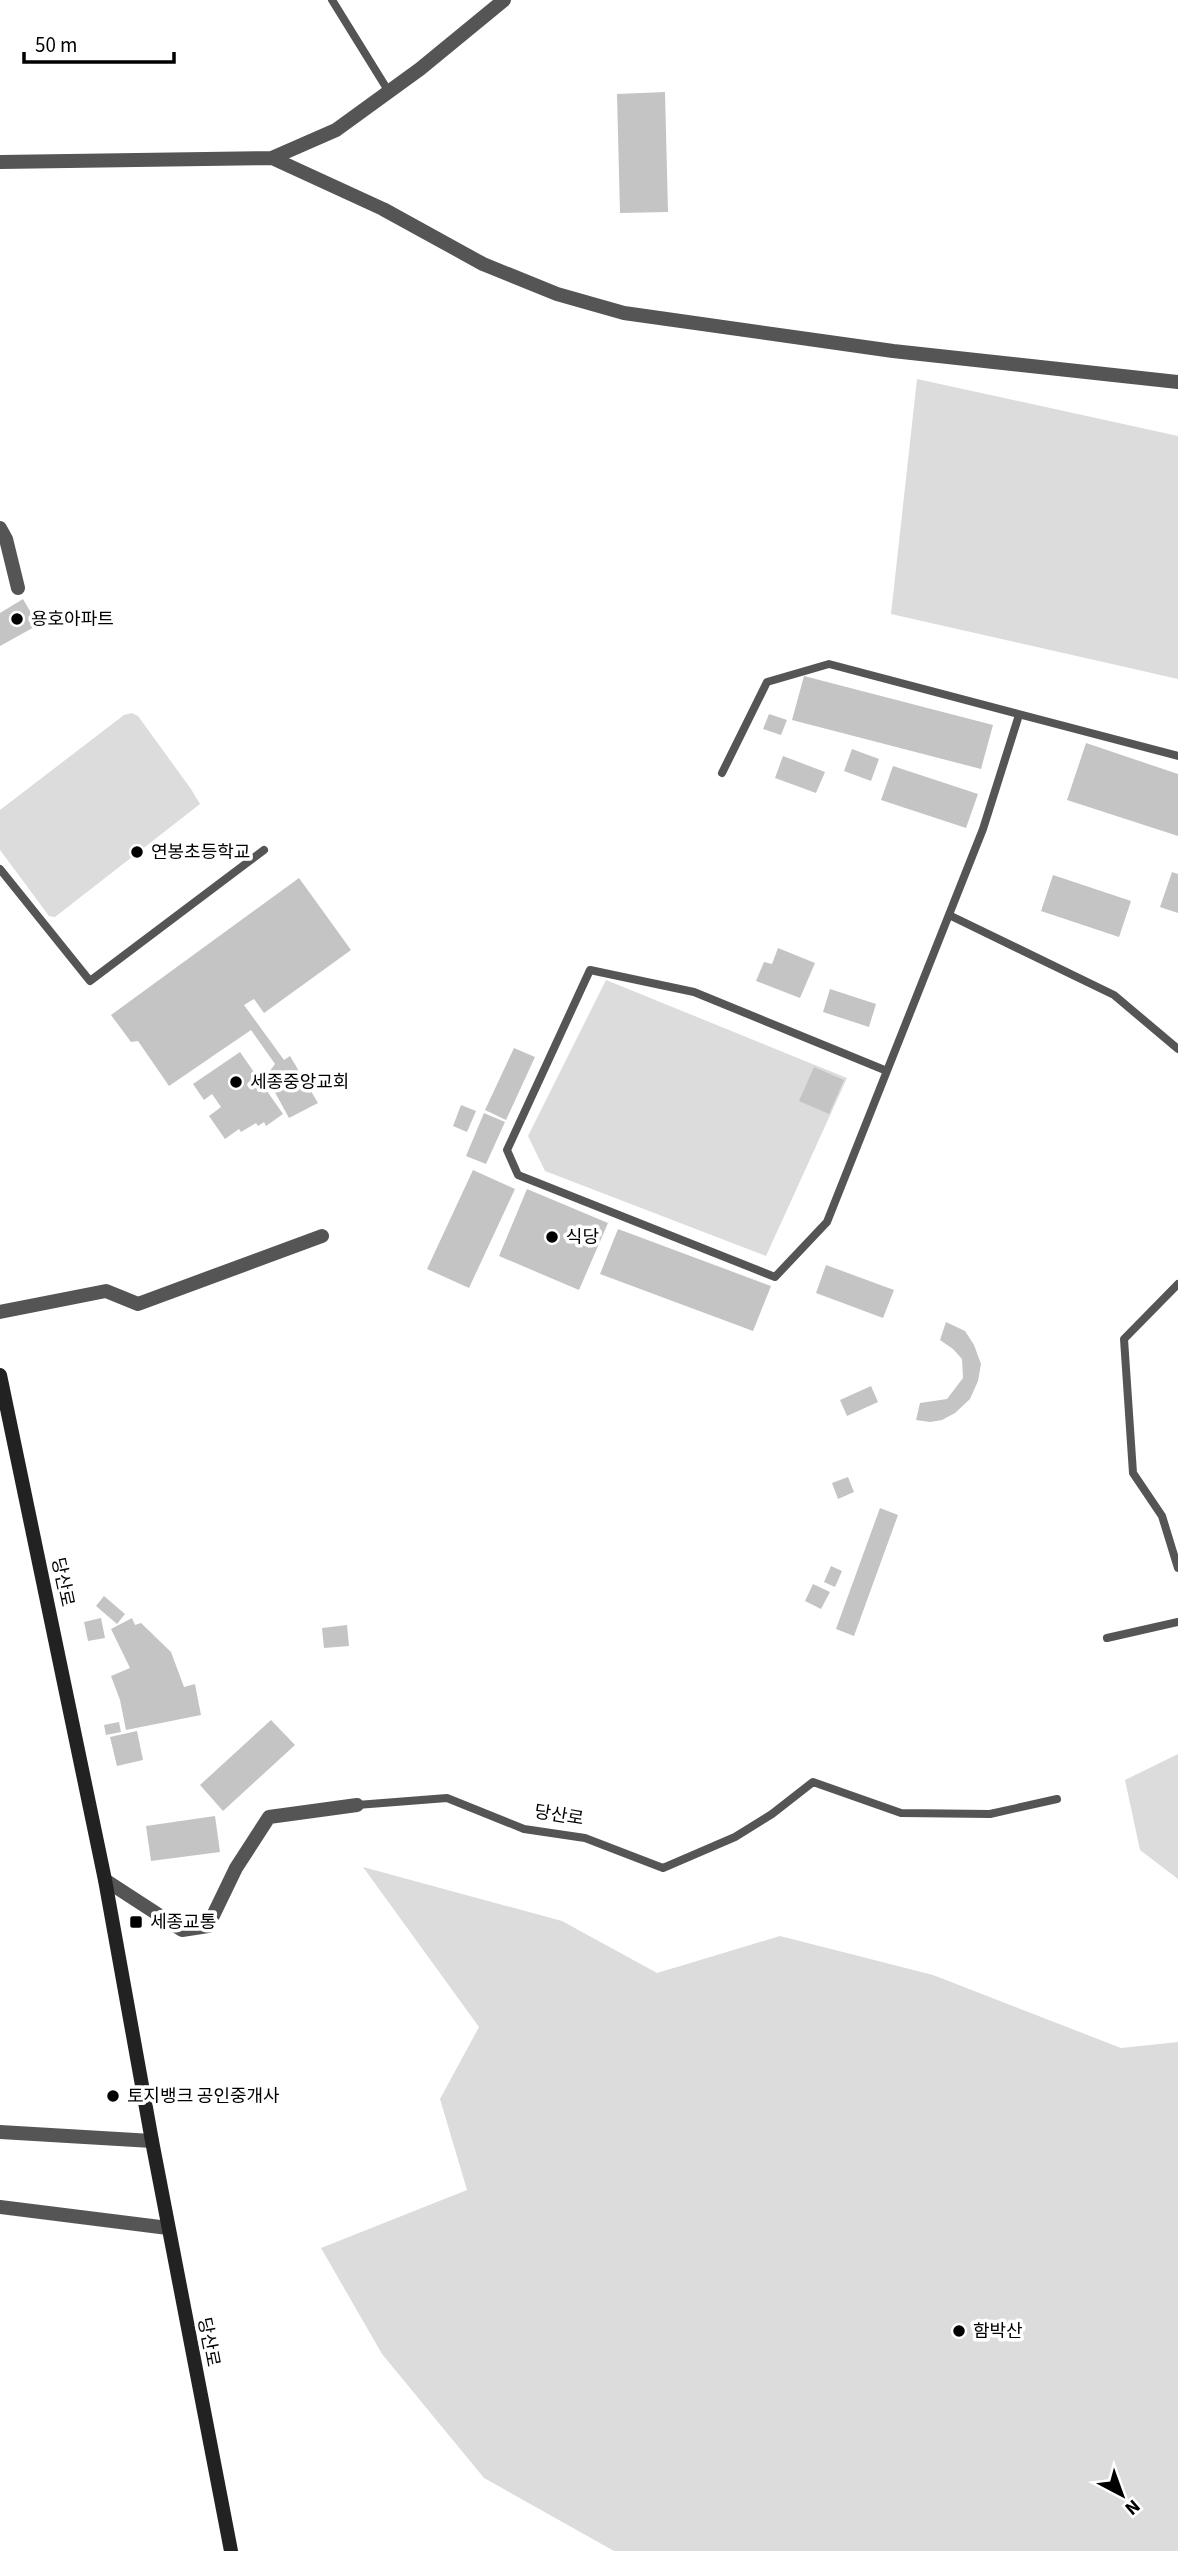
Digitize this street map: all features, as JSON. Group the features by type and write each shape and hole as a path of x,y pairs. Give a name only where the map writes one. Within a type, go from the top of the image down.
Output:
{"main road":[{"name":"당산로","path":"0,1375 106,1880 168,2228 231,2551"}],"street":[{"path":"0,162 272,158 336,130 389,92 504,0"},
{"path":"272,158 383,209 483,264 557,294 624,313 893,351 1178,382"},
{"path":"0,528 6,539 19,588"},
{"path":"0,1312 106,1291 138,1304 322,1236"},
{"name":"당산로","path":"106,1880 182,1930 208,1926 236,1868 269,1817 357,1805"},
{"path":"0,2132 152,2141"},
{"path":"0,2207 168,2228"}],"lane":[{"path":"332,0 389,92"},
{"path":"722,773 767,682 830,664 1178,756"},
{"path":"887,1071 694,992 590,970 507,1150 518,1175 775,1277 827,1222 949,915 983,829 1019,715"},
{"path":"0,869 90,981 264,850"},
{"path":"949,915 1114,995 1178,1049"},
{"path":"1178,1284 1124,1339 1133,1473 1162,1516 1178,1568"},
{"path":"1107,1638 1178,1622"},
{"name":"당산로","path":"357,1805 447,1798 524,1829 585,1838 663,1868 735,1837 772,1814 813,1782 901,1813 990,1814 1057,1798"}],"shaded area":[{"path":"917,379 1178,436 1178,679 891,614"},
{"path":"132,713 138,716 200,804 55,917 49,916 0,850 0,810 124,715"},
{"path":"606,980 847,1078 766,1256 545,1171 528,1136"},
{"path":"1178,1754 1178,1879 1140,1850 1125,1780"},
{"path":"363,1867 562,1921 657,1973 780,1936 933,1975 1121,2048 1178,2042 1178,2551 614,2551 484,2478 382,2354 321,2248 467,2190 440,2099 479,2027"}],"building":[{"path":"665,92 668,212 620,213 617,94"},
{"name":"용호아파트","path":"23,599 38,625 0,646 0,613"},
{"path":"804,676 993,725 981,769 792,720"},
{"path":"769,714 787,720 781,735 763,729"},
{"path":"1086,743 1178,774 1178,836 1067,800"},
{"path":"852,749 879,759 871,781 844,771"},
{"path":"783,756 825,772 816,793 775,778"},
{"path":"893,766 978,794 966,828 881,800"},
{"path":"1172,872 1178,874 1178,913 1160,907"},
{"path":"1053,875 1131,901 1119,937 1041,911"},
{"name":"연봉초등학교","path":"299,878 351,950 264,1013 254,999 244,1005 284,1060 290,1056 318,1103 289,1118 266,1076 275,1064 251,1030 169,1086 138,1041 131,1042 111,1015"},
{"path":"778,948 815,963 800,998 756,981 764,962 772,964"},
{"path":"830,989 876,1004 869,1027 823,1012"},
{"path":"514,1048 535,1057 506,1120 485,1110"},
{"path":"240,1052 283,1114 266,1126 264,1122 258,1126 256,1123 241,1132 239,1129 225,1139 209,1116 221,1107 212,1094 204,1100 193,1084"},
{"path":"814,1067 844,1080 829,1114 799,1101"},
{"path":"461,1105 476,1111 467,1132 453,1126"},
{"path":"484,1113 505,1122 486,1164 466,1156"},
{"path":"473,1170 515,1189 469,1288 427,1269"},
{"path":"527,1189 608,1223 579,1290 499,1256"},
{"path":"618,1229 771,1286 753,1331 600,1274"},
{"path":"826,1265 894,1290 883,1318 816,1293"},
{"path":"946,1322 965,1331 974,1345 981,1364 978,1381 970,1399 955,1413 942,1420 916,1420 920,1403 947,1399 963,1378 962,1359 940,1340"},
{"path":"871,1386 878,1402 847,1416 840,1400"},
{"path":"848,1477 854,1492 838,1499 832,1483"},
{"path":"880,1508 898,1515 854,1636 836,1629"},
{"path":"831,1566 842,1571 835,1587 824,1582"},
{"path":"813,1584 830,1592 821,1609 805,1601"},
{"path":"104,1596 125,1614 117,1624 96,1606"},
{"path":"101,1618 105,1638 88,1641 84,1622"},
{"path":"132,1618 135,1625 141,1623 171,1652 184,1687 195,1684 201,1715 126,1730 120,1700 111,1676 130,1668 111,1629"},
{"path":"347,1625 349,1646 324,1648 322,1628"},
{"path":"271,1720 295,1745 223,1811 200,1785"},
{"path":"119,1722 121,1732 106,1735 104,1725"},
{"path":"137,1731 143,1760 117,1766 110,1737"},
{"path":"215,1816 220,1852 151,1861 146,1826"}],"place":[{"name":"용호아파트","path":"17,619"},
{"name":"연봉초등학교","path":"137,852"},
{"name":"세종중앙교회","path":"236,1082"},
{"name":"식당","path":"552,1237"},
{"name":"세종교통","path":"136,1922"},
{"name":"토지뱅크 공인중개사","path":"113,2096"},
{"name":"함박산","path":"959,2331"}]}
